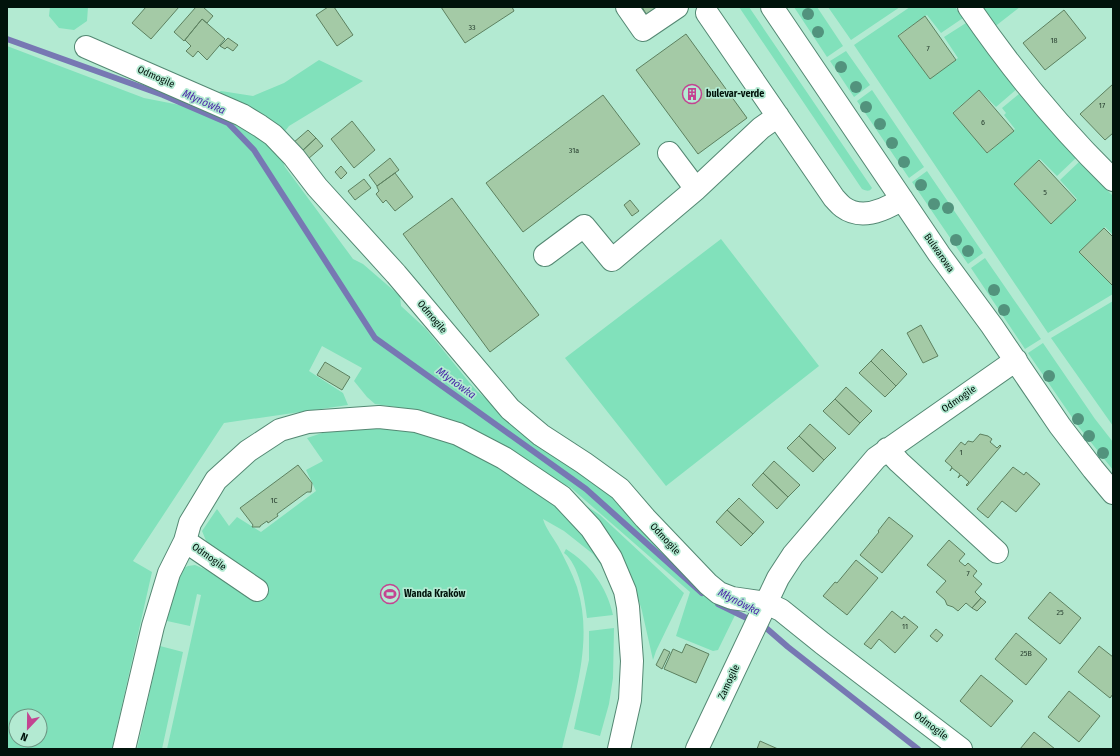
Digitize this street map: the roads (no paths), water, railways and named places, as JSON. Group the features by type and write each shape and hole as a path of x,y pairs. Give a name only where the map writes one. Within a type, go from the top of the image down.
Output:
{"street":[{"path":"627,7 644,30 677,7"},
{"name":"Bulwarowa","path":"772,7 939,254 1016,360 1060,426 1088,464 1113,493"},
{"path":"969,7 1027,84 1051,113 1113,180"},
{"path":"707,13 834,198 843,207 862,214 889,207 902,200"},
{"name":"Odmogile","path":"86,47 242,115 273,135 294,157 317,187 396,274 510,409 540,435 584,463 620,489 645,518 708,584 719,593 763,609 781,610 828,648 961,749"},
{"path":"545,255 584,226 612,260 696,189 762,128 778,116"},
{"path":"669,153 696,189"},
{"name":"Odmogile","path":"763,609 788,561 868,467 887,450 1016,360"},
{"name":"Odmogile","path":"258,590 186,540 190,523 216,480 248,451 280,430 308,422 379,416 416,421 458,434 504,458 562,497 591,528 611,558 625,591 629,620 631,654 630,700 619,749"},
{"path":"887,450 898,462 997,552"},
{"path":"124,749 160,603 169,573 186,540"},
{"name":"Zamogile","path":"697,749 763,609"}],"waterway":[{"name":"Młynówka","path":"7,39 163,95 228,123 254,150 375,338 586,489 702,593"},
{"name":"Młynówka","path":"718,604 765,627 788,647 918,749"}],"place":[{"name":"bulevar-verde","path":"692,94"},
{"name":"Wanda Kraków","path":"390,594"}]}
